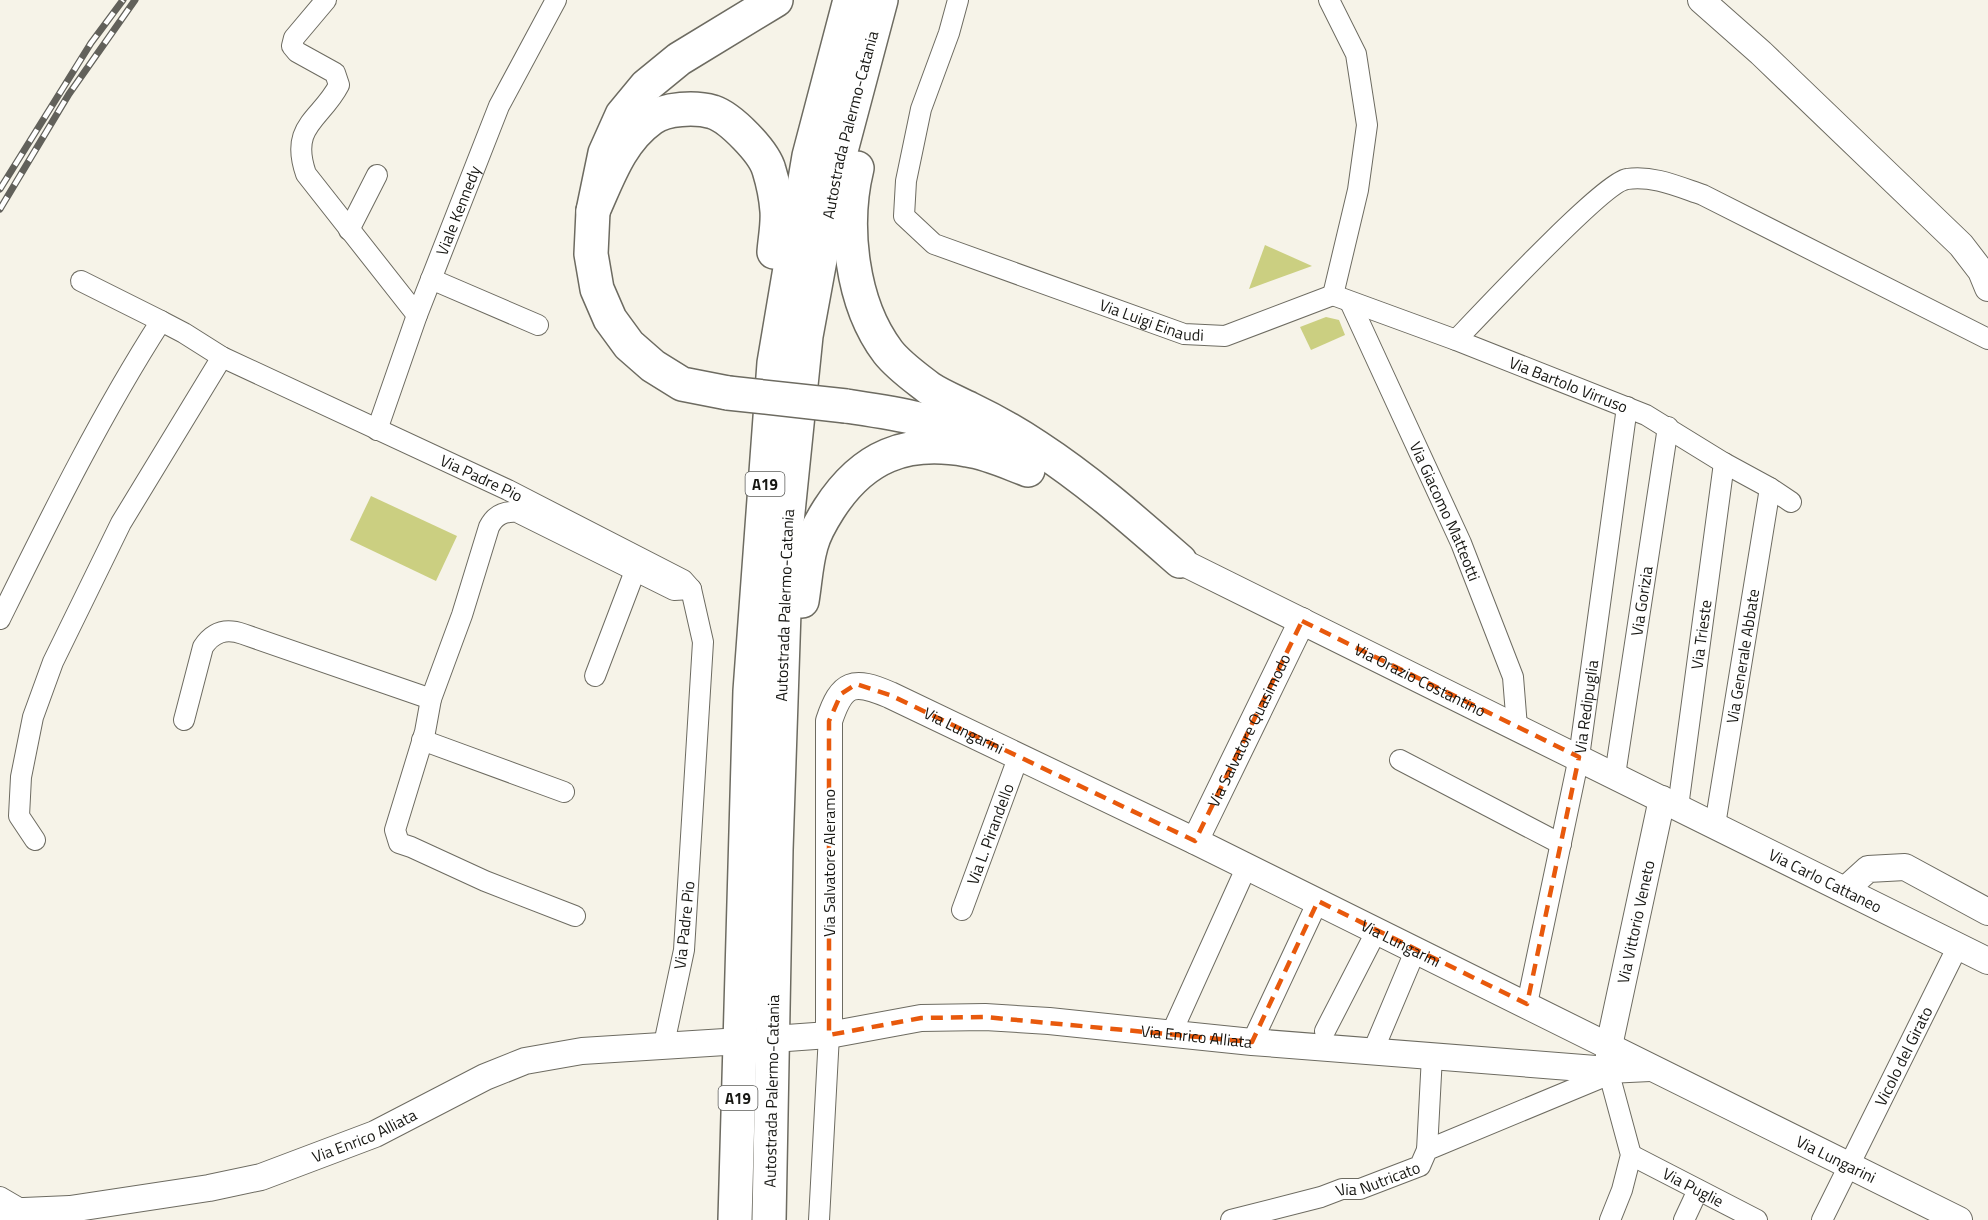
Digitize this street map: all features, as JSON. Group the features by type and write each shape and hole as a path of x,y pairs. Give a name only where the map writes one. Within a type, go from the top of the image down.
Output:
{"highway":[{"path":"776,0 679,59 646,86 622,115 605,153 593,211 591,254 597,289 610,319 629,345 653,366 681,384 728,393 846,406 919,418 967,434 1180,561"},
{"name":"Autostrada Palermo-Catania","path":"735,1220 750,691 774,363 809,156 850,0"},
{"name":"Autostrada Palermo-Catania","path":"769,1220 776,850 787,522 806,336 838,162 880,0"},
{"path":"899,0 853,183 851,234 854,267 861,299 872,325 888,352 907,371 932,389 981,414 1078,474 1180,561"},
{"path":"593,211 618,156 634,134 652,118 672,110 713,112 735,125 754,145 769,167 777,211 771,288 759,364 737,693 735,881 741,975"},
{"path":"776,850 797,692 802,602 811,545 838,495 853,477 877,460 905,450 942,447 969,450 1028,470"}],"street":[{"path":"326,0 294,38 292,46 297,52 335,74 339,85 309,123 302,143 301,159 306,174 417,315"},
{"name":"Viale Kennedy","path":"377,430 417,315 499,106 556,0"},
{"name":"Via Luigi Einaudi","path":"958,0 949,33 921,109 906,181 904,216 934,244 1184,334 1225,336 1342,299"},
{"path":"1329,0 1356,54 1367,125 1342,299"},
{"path":"1701,0 1761,53 1961,245 1981,271 1988,288"},
{"path":"348,230 377,175"},
{"path":"1456,340 1589,206 1625,179 1656,180 1703,195 1988,339"},
{"path":"431,279 538,325"},
{"name":"Via Padre Pio","path":"81,281 184,333 222,357 508,490 654,564 683,580 691,589 704,642 684,950 664,1044"},
{"name":"Via Bartolo Virruso","path":"1342,299 1456,340 1646,414 1724,463 1791,501"},
{"name":"Via Giacomo Matteotti","path":"1342,299 1461,543 1513,677 1517,726"},
{"path":"0,620 64,492 130,369 161,321"},
{"path":"35,840 19,816 21,777 33,717 53,662 121,523 222,357"},
{"name":"Via Redipuglia","path":"1527,1004 1579,757 1627,407"},
{"name":"Via Gorizia","path":"1615,775 1668,427"},
{"name":"Via Trieste","path":"1670,803 1724,463"},
{"name":"Via Generale Abbate","path":"1715,825 1770,488"},
{"path":"575,916 485,881 399,843 395,830 422,740 431,699 462,615 489,527 497,516 517,512 674,590 691,589"},
{"name":"Via Orazio Costantino","path":"1180,561 1670,803"},
{"path":"595,676 635,571"},
{"name":"Via Salvatore Quasimodo","path":"1195,841 1302,621"},
{"path":"184,720 203,647 208,639 225,631 234,631 431,699"},
{"name":"Via Lungarini","path":"841,694 856,684 869,686 1018,758 1081,785 1527,1004 1609,1058"},
{"name":"Via Salvatore Aleramo","path":"829,1035 830,722 835,704 841,694"},
{"path":"422,740 564,792"},
{"name":"Via L. Pirandello","path":"962,910 1018,758"},
{"path":"1400,760 1561,844"},
{"name":"Via Carlo Cattaneo","path":"1670,803 1988,961"},
{"name":"Via Vittorio Veneto","path":"1609,1058 1670,803"},
{"path":"1171,1034 1246,866"},
{"path":"1846,890 1869,868 1905,867 1988,912"},
{"path":"1252,1042 1318,901"},
{"path":"1324,1031 1377,930"},
{"name":"Vicolo del Girato","path":"1822,1220 1958,946"},
{"path":"1372,1051 1416,949"},
{"name":"Via Enrico Alliata","path":"787,1038 829,1035 921,1018 985,1017 1432,1056 1609,1058 1653,1068"},
{"path":"819,1220 829,1035"},
{"name":"Via Enrico Alliata","path":"0,1197 12,1211 70,1209 209,1188 261,1177 375,1134 485,1077 525,1061 582,1051 664,1044 725,1042"},
{"path":"1427,1150 1432,1056"},
{"path":"1609,1058 1631,1155 1622,1190 1610,1220"},
{"name":"Via Nutricato","path":"1230,1220 1280,1214 1342,1189 1360,1189 1420,1166 1427,1150 1598,1079 1609,1058"},
{"name":"Via Lungarini","path":"1653,1068 1959,1220"},
{"name":"Via Puglie","path":"1631,1155 1755,1220"},
{"path":"1684,1220 1698,1190"}],"highlighted area":[{"path":"1302,621 1579,757 1527,1004 1318,901 1252,1042 985,1017 921,1018 829,1035 829,721 841,694 856,684 890,695 1195,841"}],"green space":[{"path":"1265,245 1312,266 1249,289"},
{"path":"1326,317 1339,320 1345,335 1311,350 1300,327"},
{"path":"371,496 457,536 436,581 350,540"}],"railway":[{"path":"0,189 91,43 123,0"},
{"path":"0,209 69,94 135,0"}]}
